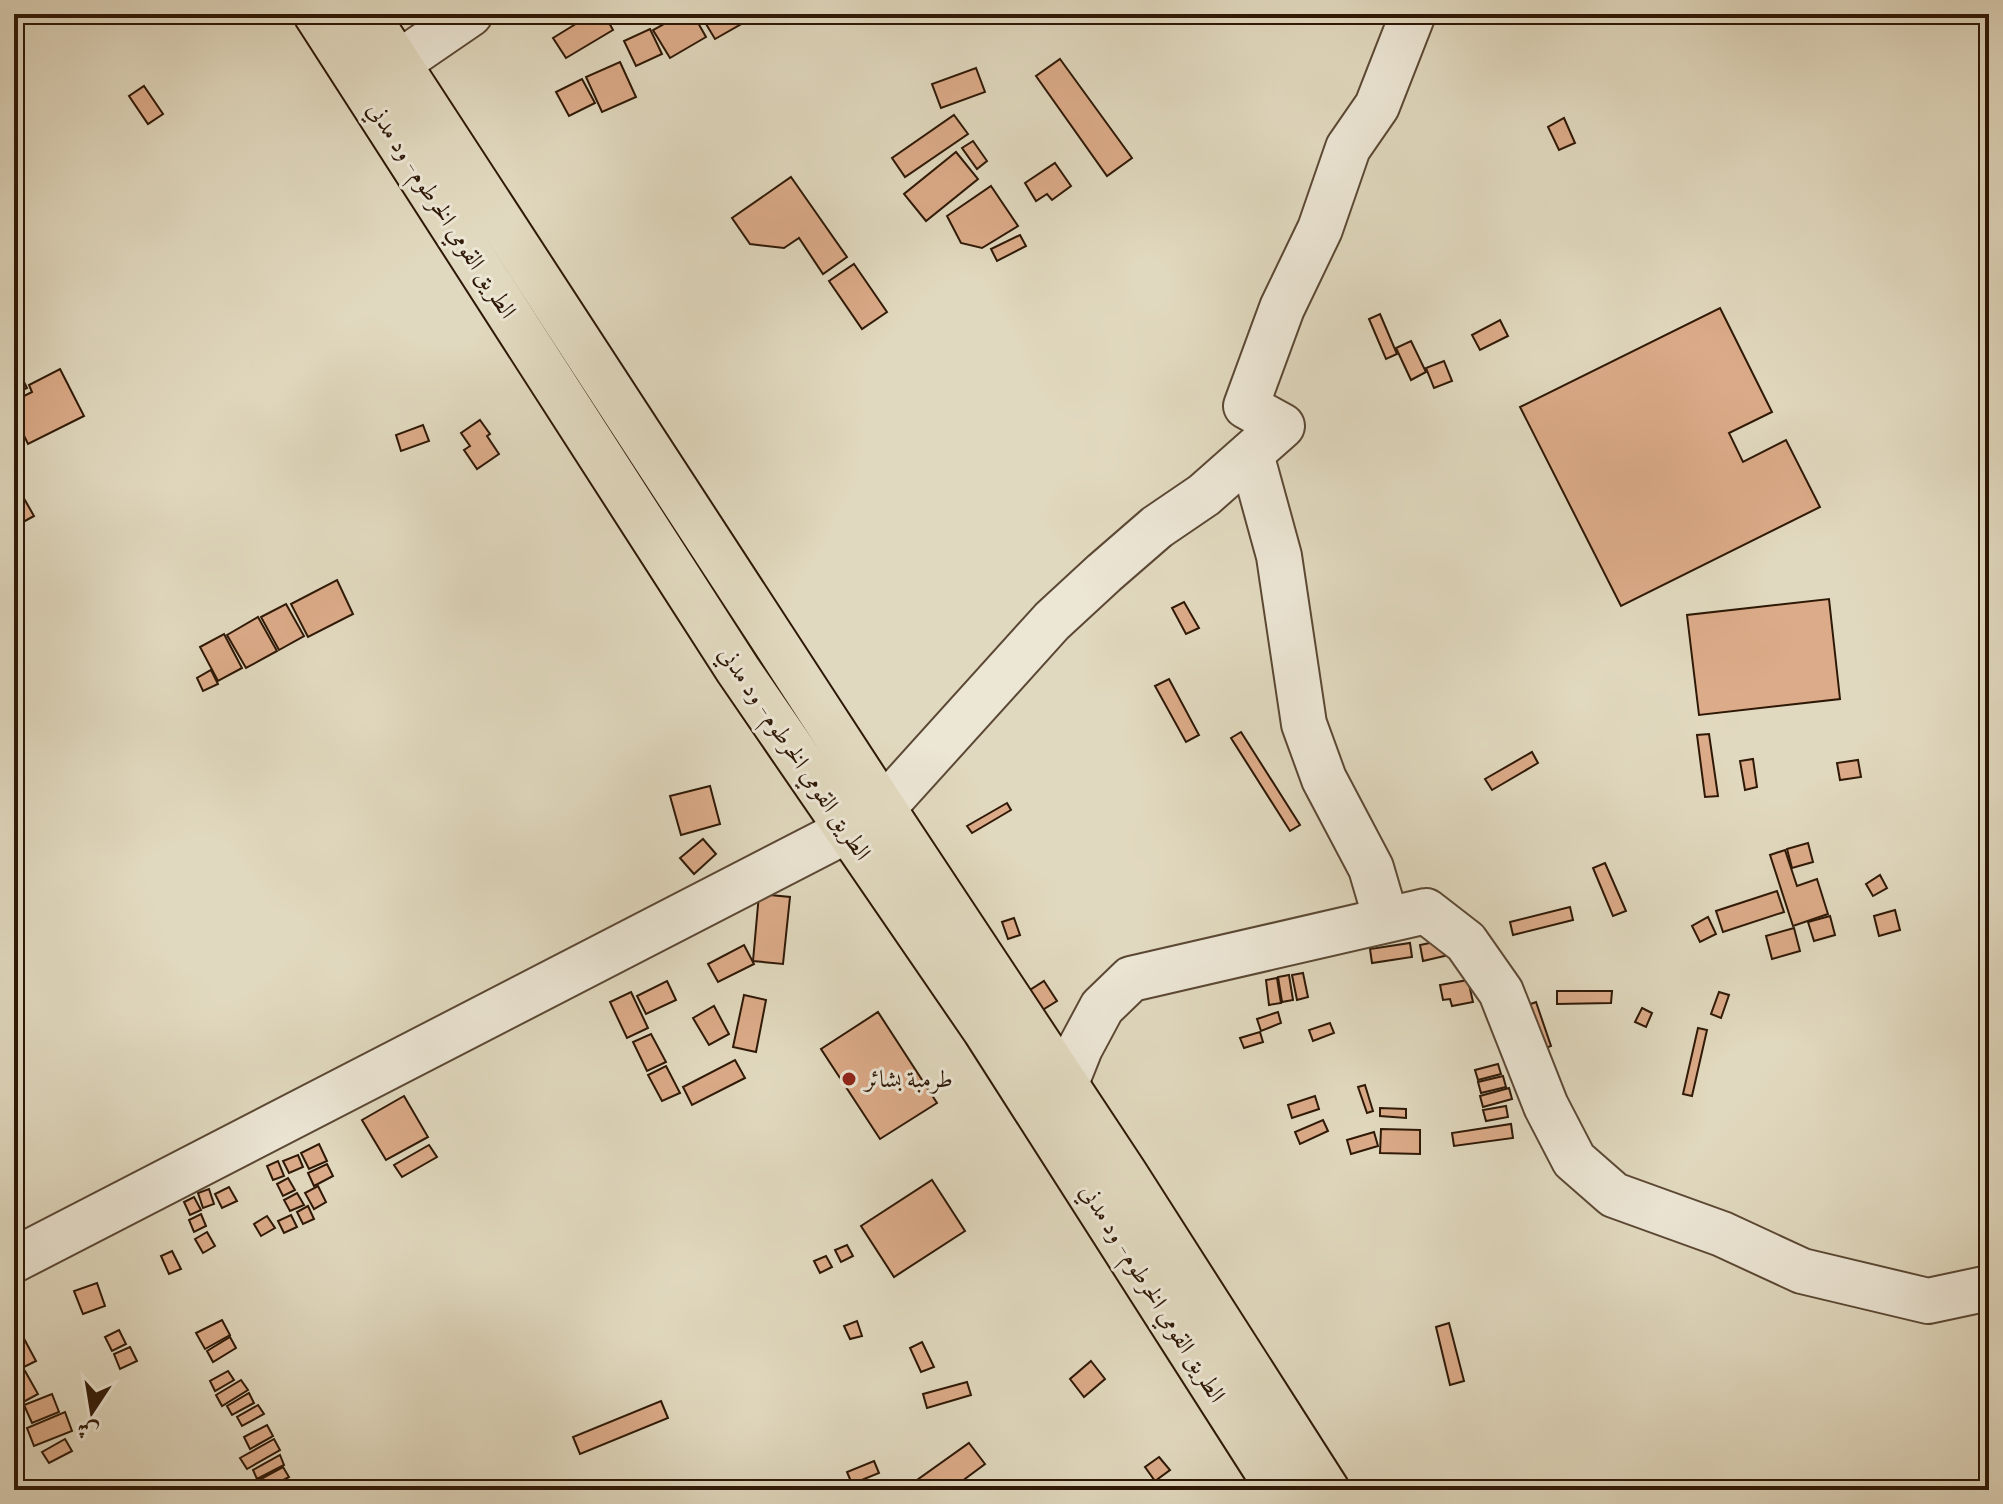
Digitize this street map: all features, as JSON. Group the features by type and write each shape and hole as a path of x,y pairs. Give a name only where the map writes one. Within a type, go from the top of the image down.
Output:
{"highway":[{"name":"الطريق القومي الخرطوم - ود مدني","path":"316,14 738,670 985,1030 1279,1490"},
{"name":"الطريق القومي الخرطوم - ود مدني","path":"366,14 883,808 1066,1083 1327,1490"}],"street":[{"path":"397,64 470,14"},
{"path":"14,1260 846,831 883,808 1052,621 1146,536 1204,495 1282,426 1246,406 1282,308 1320,229 1348,148 1377,106 1413,14"},
{"path":"1251,454 1279,556 1304,724 1324,779 1371,868 1386,919"},
{"path":"1066,1083 1102,1007 1131,979 1426,911 1466,942 1501,992 1546,1106 1574,1160 1614,1195 1722,1234 1802,1271 1928,1301 1989,1288"}],"building":[{"path":"592,14 604,14 613,30 566,58 553,38"},
{"path":"682,14 693,14 706,37 670,58 653,30"},
{"path":"700,14 738,14 743,23 715,39"},
{"path":"650,29 662,54 636,66 624,41"},
{"path":"1060,59 1132,158 1107,176 1036,76"},
{"path":"620,62 636,97 602,112 586,77"},
{"path":"976,68 985,92 941,108 932,84"},
{"path":"582,79 595,103 569,116 556,92"},
{"path":"144,86 163,114 148,124 129,96"},
{"path":"954,115 968,134 905,177 892,158"},
{"path":"1564,118 1575,143 1559,150 1548,127"},
{"path":"973,141 987,161 977,169 962,148"},
{"path":"956,152 978,179 926,221 904,194"},
{"path":"1055,163 1071,186 1052,200 1047,194 1036,201 1025,183"},
{"path":"791,177 847,257 823,274 799,238 784,248 750,244 732,218"},
{"path":"991,186 1018,226 982,248 961,243 947,216"},
{"path":"1020,235 1026,246 997,261 991,249"},
{"path":"854,264 887,312 862,329 829,281"},
{"path":"1720,308 1772,412 1729,433 1743,462 1786,440 1820,507 1621,606 1520,407"},
{"path":"1380,314 1397,354 1386,359 1369,319"},
{"path":"1500,320 1508,336 1480,350 1472,335"},
{"path":"1411,341 1426,372 1411,380 1396,348"},
{"path":"1444,361 1452,381 1434,388 1426,368"},
{"path":"14,362 27,388 14,394"},
{"path":"60,369 84,416 28,444 14,415 14,401 32,392 29,385"},
{"path":"480,420 499,454 477,469 464,450 470,446 461,433"},
{"path":"423,425 429,441 401,451 396,435"},
{"path":"14,481 34,516 14,527"},
{"path":"337,580 353,614 308,637 291,604"},
{"path":"1829,599 1840,699 1699,715 1687,615"},
{"path":"1184,602 1199,628 1186,634 1172,608"},
{"path":"286,604 304,636 279,650 261,617"},
{"path":"258,617 277,651 246,668 227,635"},
{"path":"224,634 242,668 218,681 200,647"},
{"path":"211,670 218,684 203,691 197,678"},
{"path":"1169,679 1199,735 1186,742 1155,686"},
{"path":"1241,732 1300,825 1290,831 1231,738"},
{"path":"1709,734 1718,796 1705,797 1697,735"},
{"path":"1532,752 1538,763 1492,790 1485,779"},
{"path":"1753,759 1757,787 1745,790 1740,761"},
{"path":"1858,760 1861,777 1840,780 1837,763"},
{"path":"710,786 720,824 681,835 670,796"},
{"path":"1007,803 1011,810 972,833 967,826"},
{"path":"703,839 716,854 694,874 680,858"},
{"path":"1808,843 1813,862 1792,868 1787,849"},
{"path":"1785,850 1797,886 1817,879 1828,914 1793,926 1770,855"},
{"path":"1605,863 1626,911 1613,916 1593,868"},
{"path":"1880,875 1887,888 1873,896 1866,884"},
{"path":"1777,891 1784,912 1723,932 1716,911"},
{"path":"759,894 790,897 783,964 753,961"},
{"path":"1570,907 1573,920 1513,935 1510,922"},
{"path":"1895,910 1900,930 1879,936 1874,916"},
{"path":"1830,916 1835,935 1814,941 1808,922"},
{"path":"1708,917 1716,934 1700,942 1692,926"},
{"path":"1014,918 1020,935 1008,939 1002,922"},
{"path":"1794,928 1800,951 1772,959 1766,936"},
{"path":"1449,939 1453,954 1423,961 1420,945"},
{"path":"1410,943 1412,957 1372,963 1370,949"},
{"path":"744,945 754,964 718,982 708,964"},
{"path":"1303,973 1308,997 1297,1000 1292,975"},
{"path":"1289,975 1293,1000 1282,1002 1278,977"},
{"path":"1277,978 1281,1003 1269,1005 1266,980"},
{"path":"1468,980 1473,1002 1452,1006 1450,999 1443,1000 1440,985"},
{"path":"667,981 676,1000 646,1014 637,996"},
{"path":"1044,981 1057,1001 1028,1019 1016,999"},
{"path":"1557,991 1612,991 1611,1003 1557,1004"},
{"path":"631,992 648,1028 627,1038 610,1002"},
{"path":"1719,992 1729,995 1721,1018 1711,1014"},
{"path":"744,995 766,1000 756,1052 733,1047"},
{"path":"1536,1002 1551,1046 1541,1050 1525,1006"},
{"path":"714,1006 729,1034 709,1045 693,1018"},
{"path":"1642,1008 1652,1013 1646,1027 1635,1022"},
{"path":"878,1012 937,1103 880,1139 821,1049"},
{"path":"1278,1012 1281,1023 1261,1031 1257,1019"},
{"path":"1330,1023 1334,1033 1313,1041 1309,1030"},
{"path":"1698,1028 1707,1030 1692,1096 1683,1094"},
{"path":"1260,1032 1263,1042 1244,1048 1240,1038"},
{"path":"651,1034 666,1062 647,1071 633,1042"},
{"path":"735,1060 745,1078 692,1105 683,1087"},
{"path":"1498,1064 1501,1074 1478,1080 1475,1070"},
{"path":"666,1066 680,1093 662,1101 648,1075"},
{"path":"1503,1076 1506,1087 1481,1093 1478,1082"},
{"path":"1365,1085 1373,1111 1367,1113 1358,1087"},
{"path":"1509,1088 1512,1099 1483,1107 1480,1096"},
{"path":"404,1096 428,1137 386,1160 362,1120"},
{"path":"1315,1096 1319,1109 1292,1118 1288,1105"},
{"path":"1506,1106 1508,1117 1486,1121 1483,1110"},
{"path":"1380,1108 1406,1109 1406,1118 1380,1116"},
{"path":"1323,1120 1328,1131 1300,1144 1295,1132"},
{"path":"1511,1124 1513,1138 1454,1146 1452,1133"},
{"path":"1381,1129 1420,1130 1420,1154 1380,1153"},
{"path":"1374,1132 1378,1146 1351,1154 1347,1140"},
{"path":"319,1144 327,1161 309,1169 301,1153"},
{"path":"429,1145 437,1157 402,1177 394,1165"},
{"path":"298,1155 303,1167 289,1173 283,1161"},
{"path":"278,1161 284,1176 273,1180 267,1166"},
{"path":"327,1164 333,1176 314,1186 308,1173"},
{"path":"288,1178 295,1190 283,1196 277,1184"},
{"path":"932,1180 965,1231 894,1277 861,1226"},
{"path":"318,1186 326,1202 314,1209 305,1193"},
{"path":"229,1187 237,1201 222,1208 215,1194"},
{"path":"209,1189 214,1204 203,1208 198,1193"},
{"path":"297,1193 304,1205 290,1211 284,1200"},
{"path":"194,1197 201,1210 190,1215 184,1202"},
{"path":"308,1206 314,1219 303,1224 297,1212"},
{"path":"201,1214 206,1226 194,1232 189,1220"},
{"path":"291,1215 297,1227 284,1233 278,1221"},
{"path":"267,1216 275,1228 261,1236 254,1224"},
{"path":"207,1232 215,1246 203,1253 195,1239"},
{"path":"847,1245 853,1256 841,1262 835,1250"},
{"path":"172,1251 181,1269 169,1274 161,1256"},
{"path":"826,1256 832,1267 820,1273 814,1261"},
{"path":"97,1283 105,1306 83,1314 74,1291"},
{"path":"14,1320 36,1361 14,1372"},
{"path":"222,1320 230,1335 205,1349 196,1333"},
{"path":"857,1321 862,1336 850,1339 844,1326"},
{"path":"1449,1323 1464,1381 1450,1385 1436,1327"},
{"path":"119,1330 126,1344 112,1351 105,1337"},
{"path":"230,1337 236,1348 213,1362 207,1351"},
{"path":"922,1342 934,1367 921,1372 910,1348"},
{"path":"130,1347 137,1361 120,1369 114,1354"},
{"path":"1091,1361 1105,1379 1084,1397 1070,1379"},
{"path":"25,1371 38,1394 16,1406 14,1377"},
{"path":"228,1371 234,1380 215,1391 210,1381"},
{"path":"241,1380 248,1390 222,1406 216,1395"},
{"path":"967,1382 971,1395 927,1408 923,1394"},
{"path":"249,1393 254,1403 232,1415 227,1406"},
{"path":"52,1394 59,1412 32,1423 24,1405"},
{"path":"661,1401 668,1418 580,1454 573,1437"},
{"path":"258,1405 264,1414 242,1426 237,1417"},
{"path":"65,1412 72,1431 34,1446 27,1428"},
{"path":"267,1425 273,1436 250,1449 244,1437"},
{"path":"65,1439 72,1451 49,1463 42,1452"},
{"path":"274,1439 280,1450 247,1469 240,1458"},
{"path":"969,1443 985,1464 950,1490 924,1490 917,1480"},
{"path":"280,1455 284,1465 257,1479 253,1470"},
{"path":"1159,1457 1170,1470 1155,1481 1145,1467"},
{"path":"874,1461 879,1473 852,1484 847,1472"},
{"path":"283,1467 289,1477 265,1490 259,1480"}],"place":[{"name":"طرمبة بشائر","path":"849,1079"}]}
